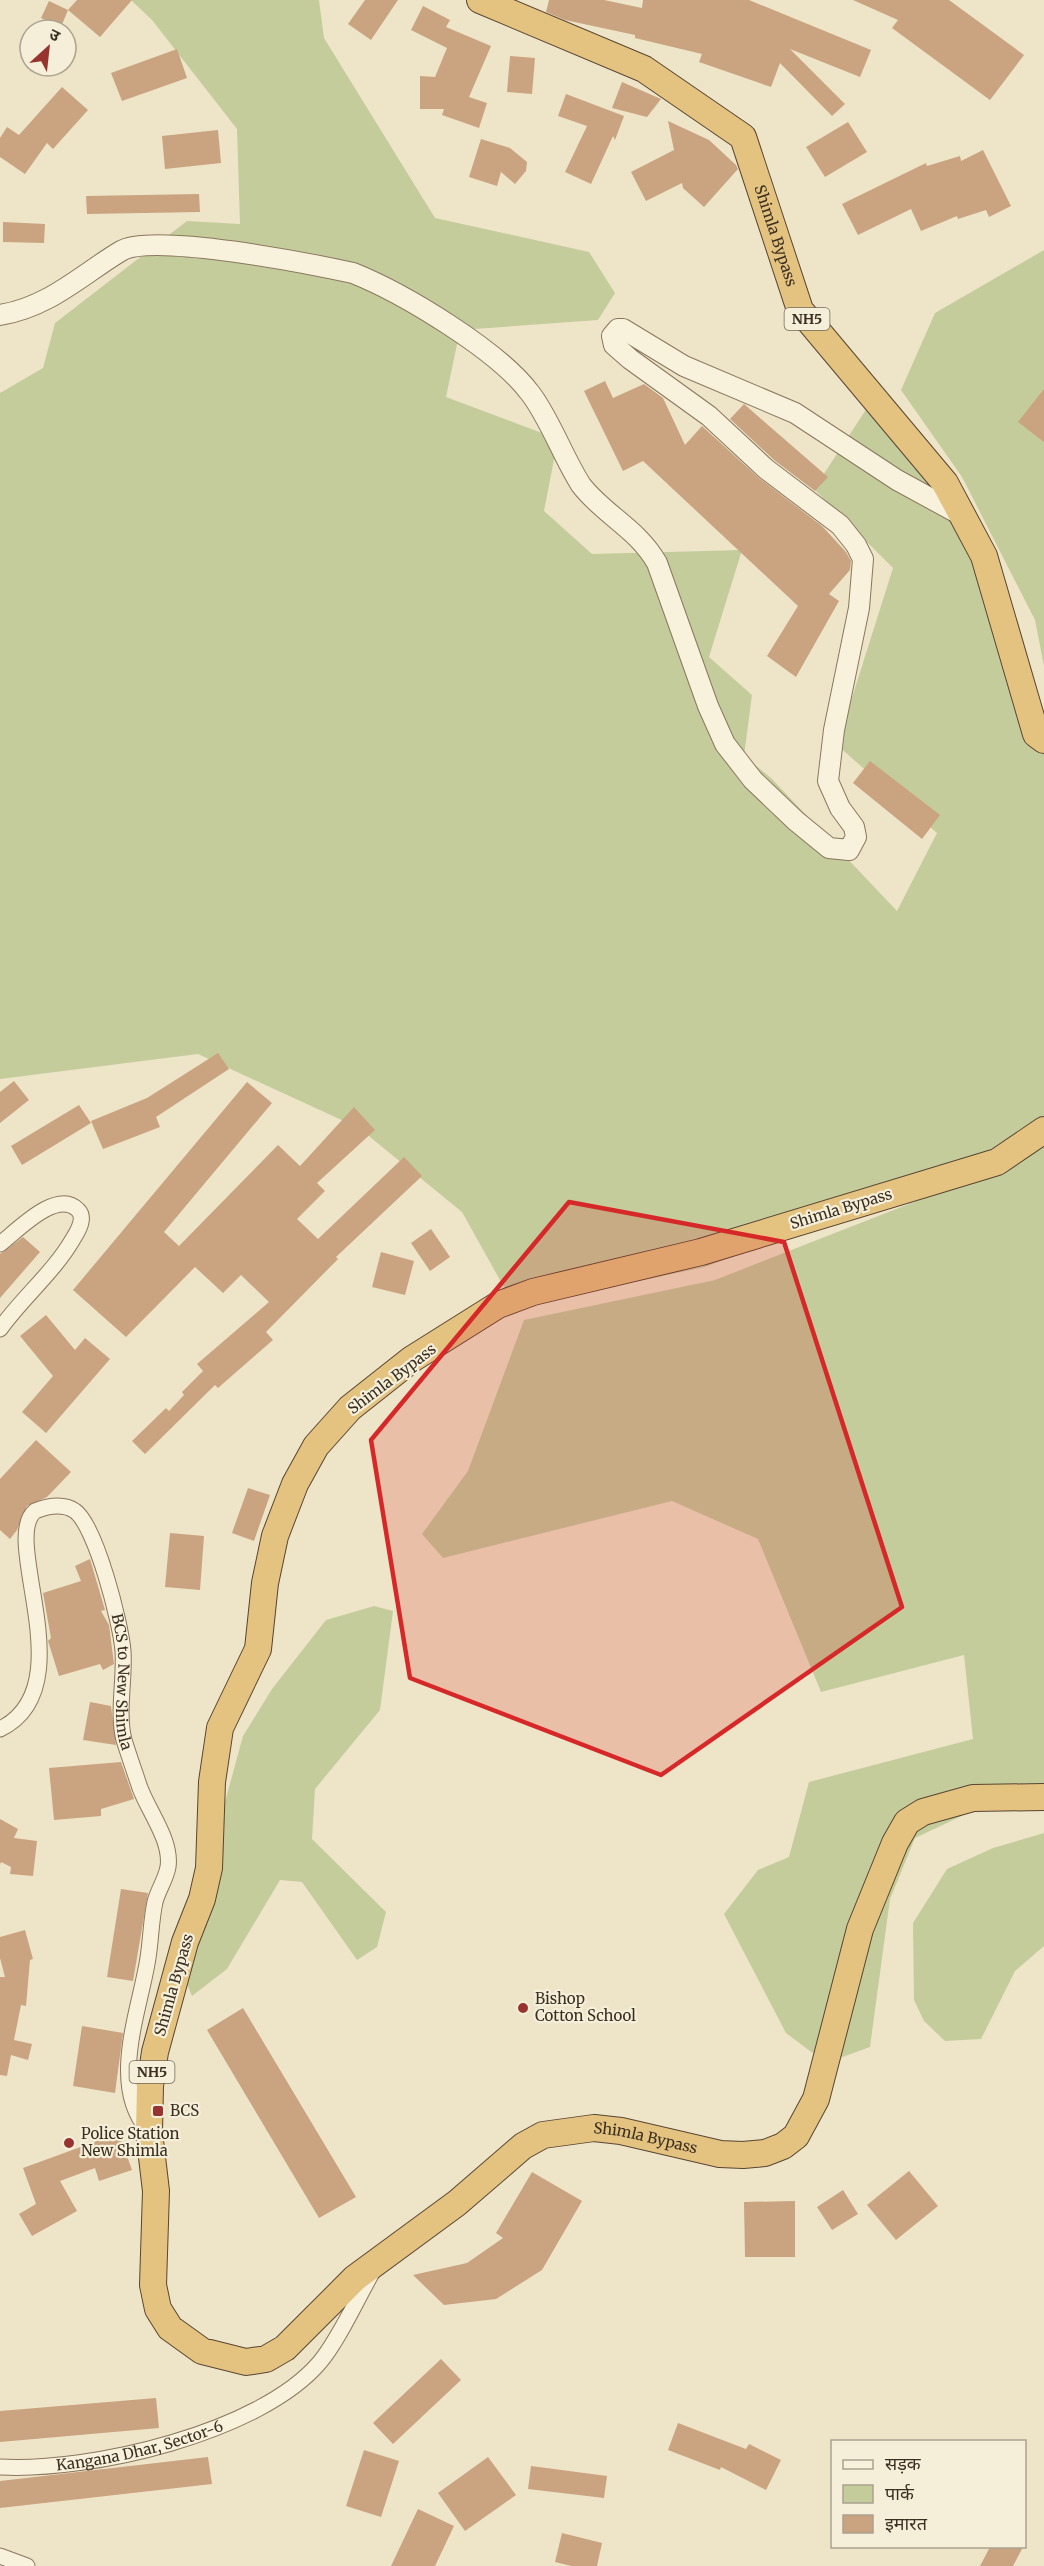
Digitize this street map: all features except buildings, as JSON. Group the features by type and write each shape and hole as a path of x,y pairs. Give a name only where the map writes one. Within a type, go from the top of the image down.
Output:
{"highway":[{"name":"Shimla Bypass","path":"480,0 644,69 742,136 800,310 945,483 984,556 1036,734 1044,740"},
{"name":"Shimla Bypass","path":"1044,1130 997,1162 700,1252 532,1292 507,1302 412,1359 350,1408 316,1446 295,1484 275,1536 265,1583 258,1649 220,1728 212,1782 209,1868 202,1899 185,1942 155,2052 150,2086 149,2132 156,2191 153,2285 158,2309 170,2328 202,2351 246,2362 266,2359 285,2348 335,2296 380,2259 457,2203 523,2146 543,2135 594,2128 621,2131 720,2154 765,2153 783,2146 796,2136 816,2099 860,1929 895,1843 907,1822 923,1812 973,1797 1044,1797"}],"street":[{"path":"0,315 68,288 122,250 148,244 183,245 353,273 373,281 468,339 495,357 531,393 581,485 590,497 630,529 649,549 657,563 708,706 725,744 753,780 796,821 836,851 849,850 856,837 854,827 840,808 828,781 834,730 860,608 863,559 840,525 766,469 708,416 630,359 614,345 612,336 618,329 623,328 684,366 795,413 907,486 963,516"},
{"path":"0,1244 44,1209 63,1204 74,1207 81,1214 82,1219 72,1241 0,1329"},
{"name":"BCS to New Shimla","path":"11,1538 25,1516 35,1510 63,1506 76,1512 87,1524 95,1541 121,1633 124,1739 140,1788 168,1854 168,1868 155,1905 129,2064 133,2103 138,2119 149,2132"},
{"path":"0,1729 9,1724 23,1710 30,1679 17,1596"},
{"name":"Kangana Dhar, Sector-6","path":"0,2467 100,2459 194,2438 274,2399 294,2388 321,2361 380,2259"},
{"path":"0,2556 27,2566"}],"highlighted area":[{"path":"569,1202 784,1242 902,1607 661,1775 410,1678 371,1440"}],"green space":[{"path":"131,0 319,0 324,38 435,218 589,252 615,293 598,320 460,330 446,397 558,439 544,511 592,554 742,550 709,657 752,695 744,756 771,778 897,911 937,833 837,745 893,568 814,489 867,408 942,486 980,558 1044,746 1044,1125 994,1158 705,1267 515,1307 462,1212 359,1128 198,1054 0,1079 0,393 43,368 55,323 187,221 240,224 237,129 152,20"},
{"path":"1044,250 1044,666 1035,620 962,477 901,390 935,313"},
{"path":"1044,1138 1044,1802 968,1813 915,1838 890,1899 870,2047 826,2063 786,2033 724,1914 758,1870 789,1857 809,1782 973,1739 964,1655 821,1692 758,1539 672,1501 443,1558 422,1534 468,1471 524,1320 715,1280 1001,1168"},
{"path":"374,1606 393,1611 380,1710 315,1789 312,1839 386,1912 377,1947 357,1960 302,1882 280,1880 227,1969 192,1996 180,1967 243,1736 272,1689 326,1620"},
{"path":"1044,1833 1044,1946 1015,1971 981,2039 945,2041 924,2021 914,2000 913,1923 947,1869 993,1848"}],"place":[{"name":"Bishop Cotton School","path":"523,2008"},
{"name":"BCS","path":"158,2111"},
{"name":"Police Station New Shimla","path":"69,2143"}]}
